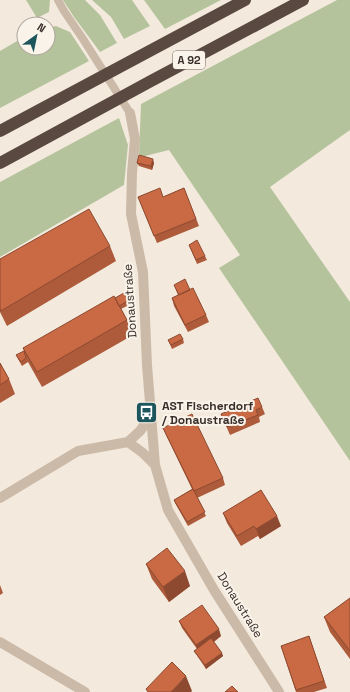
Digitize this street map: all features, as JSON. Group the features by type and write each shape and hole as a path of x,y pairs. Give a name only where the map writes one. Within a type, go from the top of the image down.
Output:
{"highway":[{"name":"A 92","path":"0,131 245,0"},
{"name":"A 92","path":"0,163 303,0"}],"street":[{"name":"Donaustraße","path":"130,113 135,139 131,214 143,272 146,365 154,465 168,510 214,590 279,692"},
{"path":"0,498 78,452 128,442 140,431 150,417"},
{"name":"Donaustraße","path":"128,442 143,453 154,465"},
{"path":"0,642 85,692"}],"lane":[{"path":"58,0 64,12 130,113"}],"green space":[{"path":"26,0 50,0 49,12 41,16 36,16"},
{"path":"63,0 85,0 100,15 117,43 100,52"},
{"path":"92,0 132,0 150,26 124,39 111,17"},
{"path":"144,0 221,0 165,29"},
{"path":"337,0 350,0 350,130 270,187 350,302 350,461 219,268 240,255 169,150 141,157 139,154 141,104"},
{"path":"56,26 70,32 89,61 0,108 0,51 16,42 16,56 56,56"},
{"path":"119,118 128,145 124,185 0,257 0,182"}],"building":[{"path":"139,155 153,159 151,166 137,163"},
{"path":"160,188 163,197 184,188 196,219 154,236 138,197"},
{"path":"89,209 110,246 1,311 0,259"},
{"path":"197,240 205,256 196,260 189,245"},
{"path":"185,279 190,290 179,295 174,285"},
{"path":"193,288 206,315 185,325 172,298"},
{"path":"124,293 128,301 119,306 115,298"},
{"path":"114,296 127,320 37,372 23,348"},
{"path":"180,334 183,339 171,345 168,340"},
{"path":"24,351 26,358 21,362 16,355"},
{"path":"0,363 9,379 0,385"},
{"path":"258,398 262,407 256,410 258,415 227,427 221,414"},
{"path":"192,414 223,478 194,491 163,428"},
{"path":"193,489 205,512 187,522 174,500"},
{"path":"261,490 277,516 256,529 254,526 237,536 223,513"},
{"path":"167,548 185,571 163,587 146,564"},
{"path":"350,598 350,651 324,617"},
{"path":"202,605 219,629 196,645 179,621"},
{"path":"309,636 324,681 296,690 281,646"},
{"path":"211,638 222,653 205,665 194,651"},
{"path":"172,662 186,676 171,692 148,692 146,689"},
{"path":"232,686 238,692 225,692"}],"place":[{"name":"AST Fischerdorf / Donaustraße","path":"147,413"}]}
